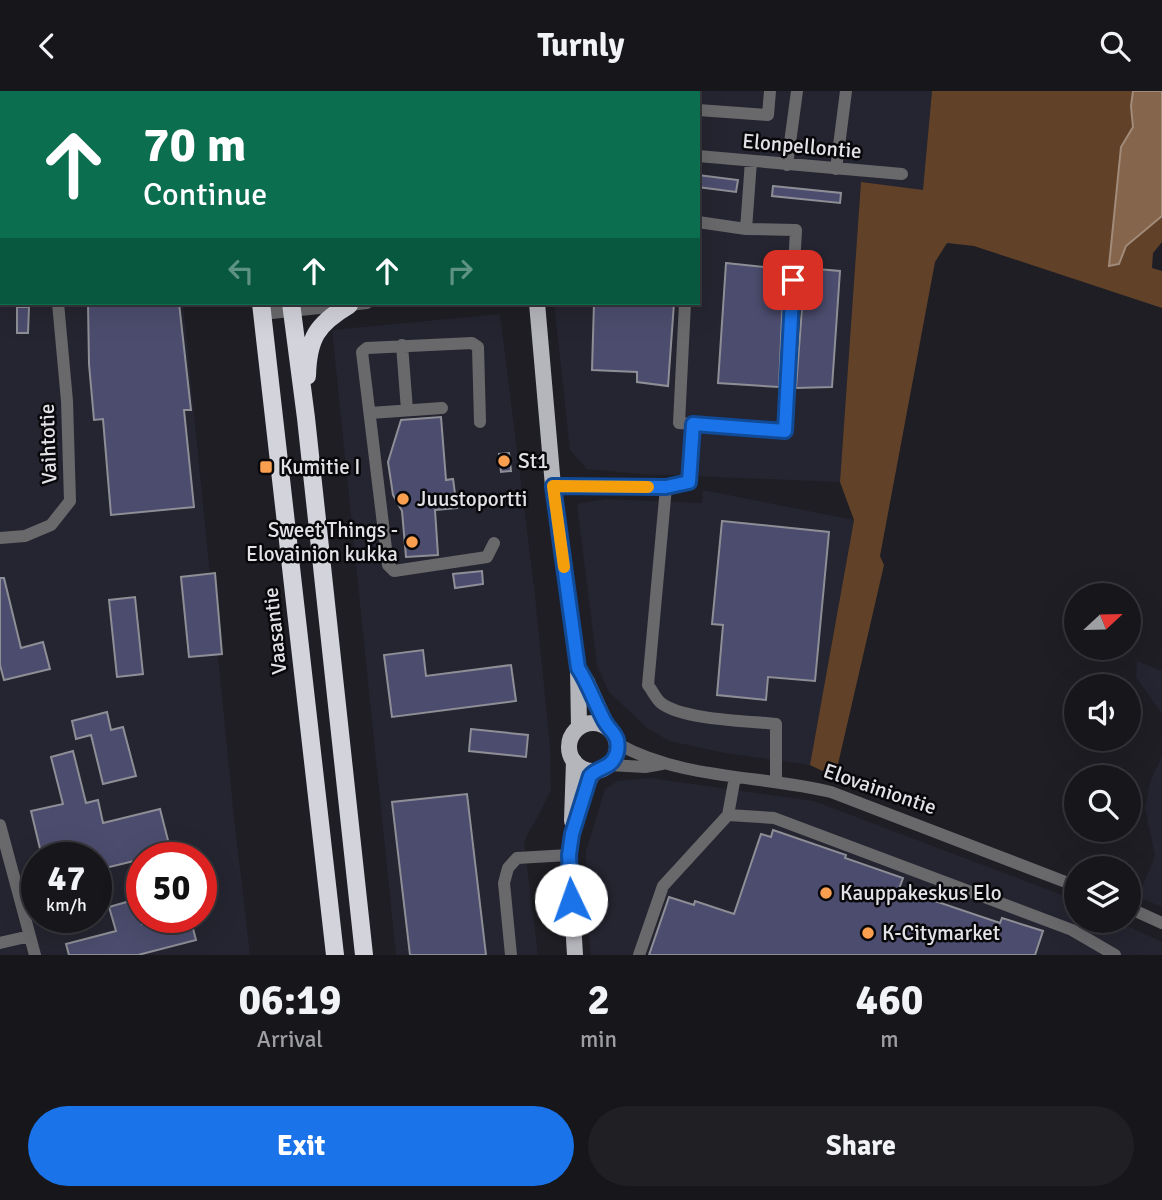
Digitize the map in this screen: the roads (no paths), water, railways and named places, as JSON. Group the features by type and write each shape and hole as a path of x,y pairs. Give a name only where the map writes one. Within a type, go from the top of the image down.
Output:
{"highway":[{"path":"306,418 311,344 317,330 327,318 350,305"},
{"path":"291,307 306,418 364,955"},
{"name":"Vaasantie","path":"261,308 335,955"}],"main road":[{"path":"537,305 553,486 578,668 579,727"},
{"path":"572,834 587,785 616,756 618,744 578,668"},
{"path":"602,768 583,769 570,754 569,743 579,727 593,722 607,726"},
{"path":"574,761 569,855 575,955"}],"street":[{"path":"700,110 768,115 770,91"},
{"path":"787,165 797,91"},
{"path":"836,169 846,91"},
{"name":"Elonpellontie","path":"700,156 902,174"},
{"path":"746,229 751,161"},
{"path":"685,305 678,423 785,431 796,230 746,229 700,222"},
{"name":"Vaihtotie","path":"0,538 25,536 51,525 69,501 67,401 58,305"},
{"path":"261,308 322,305"},
{"path":"480,422 478,347 472,342 367,348 362,352 388,565 394,571 487,558 494,543"},
{"path":"402,345 407,410"},
{"path":"370,413 442,408"},
{"path":"553,486 666,487 689,482 693,424"},
{"path":"666,487 648,685 661,703 681,711 701,716 776,723 776,781"},
{"name":"Elovainiontie","path":"618,744 634,754 662,764 831,792 1064,880"},
{"name":"Elovainiontie","path":"602,768 645,768 662,764"},
{"path":"639,955 663,886 728,815 735,777"},
{"path":"728,815 774,818 1072,930 1115,955"},
{"path":"0,825 35,955"},
{"path":"511,955 504,883 508,868 517,858 569,855"},
{"path":"1141,913 1162,923"},
{"path":"0,943 30,936"}],"place":[{"name":"St1","path":"504,461"},
{"name":"Kumitie I","path":"266,467"},
{"name":"Juustoportti","path":"403,499"},
{"name":"Sweet Things - Elovainion kukka","path":"412,542"},
{"name":"Kauppakeskus Elo","path":"826,893"},
{"name":"K-Citymarket","path":"868,933"}]}
